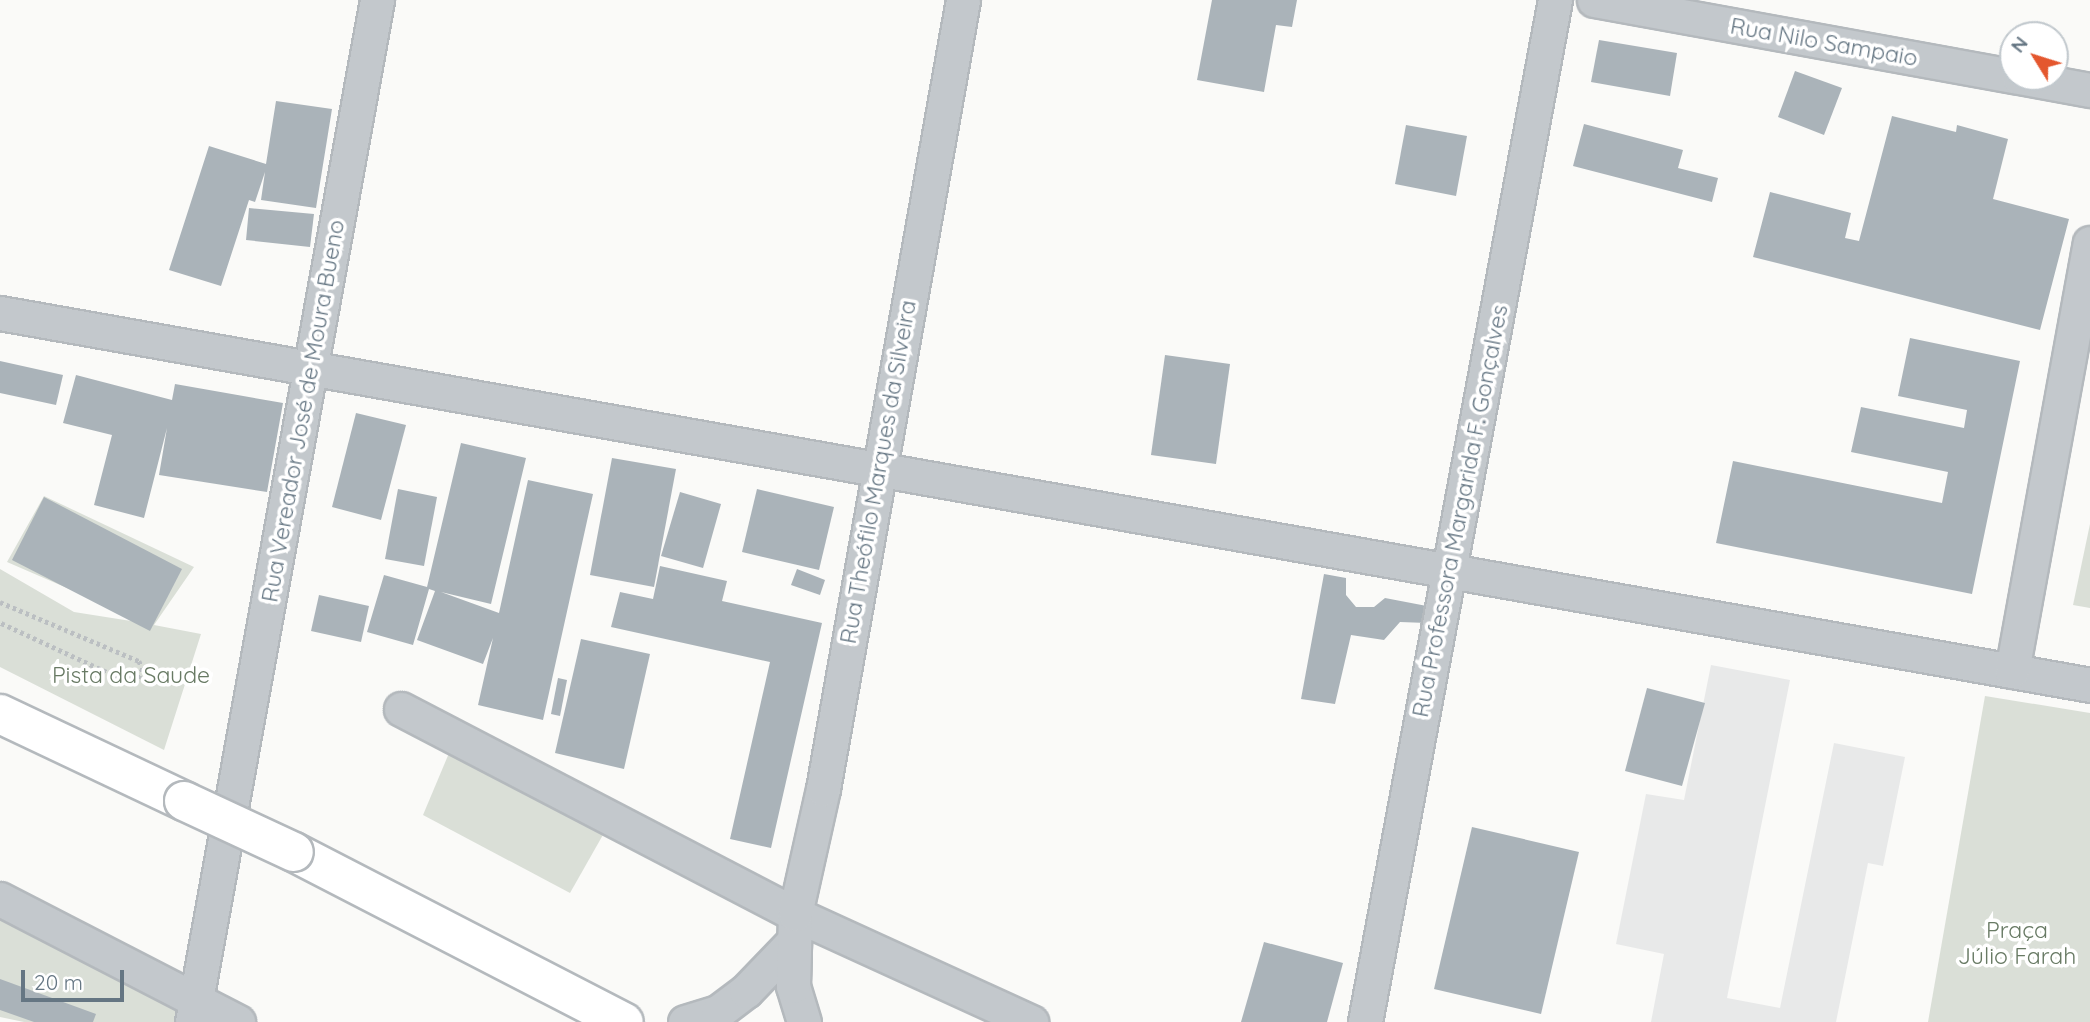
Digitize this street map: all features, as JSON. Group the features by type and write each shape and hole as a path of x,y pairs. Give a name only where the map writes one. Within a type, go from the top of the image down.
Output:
{"highway":[{"path":"0,714 294,852 624,1022"}],"street":[{"name":"Rua Vereador José de Moura Bueno","path":"195,1011 377,0"},
{"name":"Rua Theófilo Marques da Silveira","path":"793,929 823,789 876,471 963,0"},
{"name":"Rua Professora Margarida F. Gonçalves","path":"1365,1022 1555,0"},
{"name":"Rua Nilo Sampaio","path":"1594,0 1999,73"},
{"path":"2069,86 2090,90"},
{"path":"2012,671 2090,243"},
{"path":"0,313 309,371 2090,685"},
{"path":"401,709 793,929 1031,1022"},
{"path":"0,899 195,1011 238,1022"},
{"path":"685,1022 718,1012 746,991 793,929"},
{"path":"793,929 793,986 804,1022"}],"path":[{"path":"0,602 139,661 143,669 138,678 125,681 0,623"}],"shaded area":[{"path":"1711,665 1790,680 1727,998 1780,1008 1834,743 1905,757 1883,866 1868,863 1836,1022 1651,1022 1664,954 1616,944 1646,794 1684,800"}],"green space":[{"name":"Pista da Saude","path":"44,496 194,567 154,625 201,634 164,750 0,667 0,569 74,612 150,624 7,562"},
{"path":"2090,524 2090,608 2073,605"},
{"name":"Praça Júlio Farah","path":"1985,696 2090,713 2090,1022 1928,1022"},
{"path":"452,746 608,826 570,893 423,815"},
{"path":"0,913 185,1005 180,1022 24,1022 0,1017"}],"building":[{"path":"1212,0 1297,0 1292,27 1276,25 1264,92 1197,80"},
{"path":"1599,40 1677,53 1670,96 1591,82"},
{"path":"1795,71 1842,88 1824,135 1778,117"},
{"path":"276,101 332,109 316,208 261,200 265,172 255,202 249,200 221,286 169,270 209,146 266,164"},
{"path":"1892,116 1956,132 1957,125 2008,139 1993,199 2069,219 2040,330 1753,257 1770,192 1851,213 1845,238 1859,241"},
{"path":"1584,124 1683,150 1678,168 1718,178 1712,202 1573,166"},
{"path":"1406,125 1467,136 1456,196 1395,184"},
{"path":"249,208 314,214 310,247 246,240"},
{"path":"1910,338 2020,361 1972,594 1716,543 1733,461 1942,503 1948,472 1851,452 1861,407 1964,428 1967,410 1898,396"},
{"path":"1165,355 1230,364 1216,464 1151,455"},
{"path":"0,361 63,375 56,405 0,393"},
{"path":"76,375 172,400 175,384 283,403 267,492 159,475 167,428 144,518 94,505 112,435 63,423"},
{"path":"356,413 406,425 381,520 332,507"},
{"path":"461,443 526,458 491,604 441,592 499,613 528,480 593,494 543,720 478,705 493,638 483,664 417,640 435,591 429,589 413,645 367,632 384,575 427,587"},
{"path":"612,458 676,469 654,587 590,575"},
{"path":"398,489 437,497 424,566 385,559"},
{"path":"757,489 834,507 819,570 742,552"},
{"path":"680,492 721,504 703,568 661,556"},
{"path":"44,497 182,569 150,631 12,560"},
{"path":"660,566 727,581 722,601 822,623 771,848 730,839 770,662 611,627 620,592 653,599"},
{"path":"797,569 825,580 820,595 791,585"},
{"path":"1324,574 1346,578 1346,595 1356,607 1374,607 1385,598 1432,607 1427,623 1400,622 1384,640 1351,635 1335,704 1301,699"},
{"path":"319,595 369,606 361,642 311,631"},
{"path":"581,639 650,654 624,769 555,753"},
{"path":"558,678 567,680 560,716 551,714"},
{"path":"1647,688 1705,703 1682,786 1625,771"},
{"path":"1472,827 1579,852 1541,1014 1434,989"},
{"path":"1264,942 1343,963 1327,1022 1241,1022"},
{"path":"0,979 96,1014 93,1022 34,1022 0,1010"}]}
